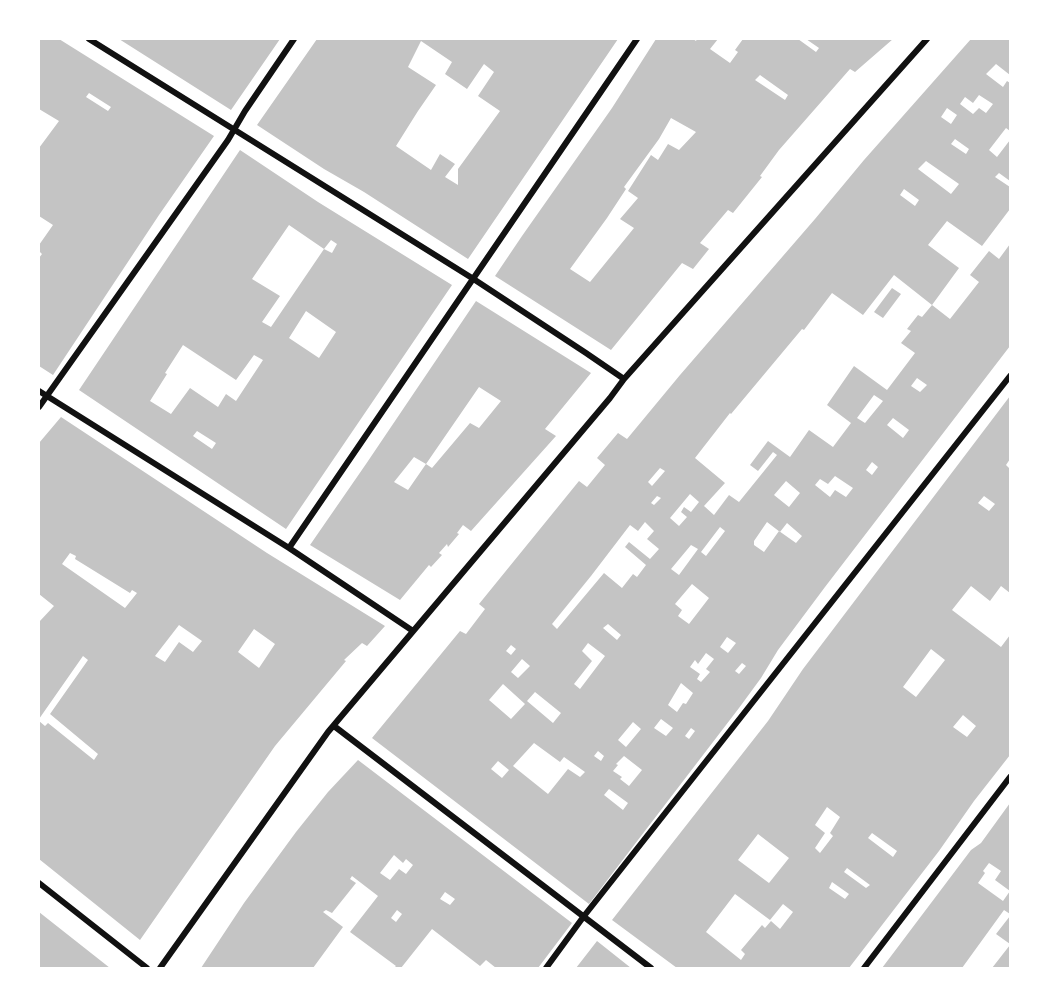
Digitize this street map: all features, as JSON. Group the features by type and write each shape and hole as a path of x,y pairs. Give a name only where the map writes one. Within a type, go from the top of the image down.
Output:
{"street":[{"path":"89,39 472,278 624,379"},
{"path":"39,408 234,130 294,39"},
{"path":"289,548 637,39"},
{"path":"160,968 328,732 610,399 624,379 927,39"},
{"path":"546,968 584,916 1010,376"},
{"path":"39,391 289,548 413,631"},
{"path":"334,726 651,968"},
{"path":"864,968 1010,777"},
{"path":"39,883 147,968"}],"building":[{"path":"39,39 59,39 214,136 53,375 39,366 39,258 42,254 39,251 39,245 53,225 39,216 39,148 59,121 39,109","holes":["89,93 111,107 108,111 86,97"]},
{"path":"119,39 280,39 231,110"},
{"path":"317,39 618,39 468,259 257,125","holes":["421,41 452,62 445,74 467,89 484,64 494,72 478,96 500,111 458,169 458,185 445,177 455,164 440,154 431,170 396,146 436,85 408,67"]},
{"path":"656,39 693,39 696,41 697,39 718,39 710,49 730,63 743,39 798,39 816,52 819,48 806,39 893,39 855,72 850,69 779,150 760,176 762,177 733,213 728,210 700,243 709,249 693,269 682,263 611,350 495,276 612,108","holes":["760,75 788,95 785,100 755,80","671,118 696,132 679,150 668,144 658,160 651,155 628,191 638,198 620,219 634,228 590,282 570,269 607,218 626,189 624,187 659,139"]},
{"path":"971,39 1010,39 1010,75 996,64 986,74 1003,87 1007,81 1010,83 1010,131 1006,128 989,150 997,157 1010,140 1010,181 999,173 995,177 1010,187 1010,209 982,246 947,221 928,245 959,268 932,305 950,319 979,282 970,275 989,251 999,259 1010,244 1010,346 825,587 778,650 739,708 589,904 372,738 460,631 466,634 485,609 479,604 579,481 587,487 605,465 597,458 618,433 627,439 864,160","holes":["979,95 993,104 986,113 979,108 973,114 960,104 965,97 973,103","947,108 957,115 951,124 941,117","955,139 969,149 966,154 951,144","926,161 959,184 951,194 918,169","904,189 919,200 915,206 900,195","894,275 932,305 922,317 918,315 907,329 911,331 901,343 915,353 887,390 854,366 827,405 851,423 833,447 809,430 790,457 768,441 750,465 758,471 773,452 777,455 739,502 729,495 714,515 704,506 725,483 695,458 730,413 802,329 804,330 832,293 863,315","917,378 927,385 920,392 911,386","874,395 883,401 865,423 857,418","893,418 909,430 903,438 887,425","872,462 878,467 872,475 866,470","660,468 665,471 652,486 648,482","835,476 853,488 846,497 835,490 830,497 815,485 820,479 828,484","786,481 800,493 789,507 774,495","690,494 699,502 691,512 684,507 681,512 687,517 679,526 670,518","657,496 661,498 654,505 651,503","645,522 654,531 647,539 659,549 650,559 629,542 625,547 646,565 637,577 633,574 622,588 604,573 557,629 552,624 630,525 638,531","767,522 779,531 764,552 754,545 754,541","787,523 802,536 796,543 780,532","720,527 725,531 706,556 701,552","691,545 698,549 679,575 671,569","692,584 709,598 689,624 678,616 682,610 675,604","608,624 621,635 617,640 603,628","727,637 736,643 728,653 720,647","588,643 605,656 580,689 574,684 592,661 582,651","511,645 516,649 511,655 506,651","706,653 714,659 706,669 710,672 701,682 697,679 700,674 690,667 695,660 698,664","522,659 530,666 518,678 511,672","742,663 746,666 739,674 735,671","681,683 693,693 686,704 683,703 677,712 668,705","503,684 525,704 511,719 489,700","535,692 561,713 553,723 527,701","661,719 673,728 666,736 654,728","633,722 641,729 626,747 618,740","691,728 695,731 689,739 685,736","534,743 560,762 564,757 585,772 580,777 568,769 548,794 513,766","598,751 604,756 601,761 594,756","624,756 642,770 629,786 620,779 622,777 613,771","498,761 509,770 502,778 491,769","609,789 628,803 623,810 604,795"]},
{"path":"240,150 318,202 452,285 286,529 79,390","holes":["289,225 324,249 271,327 262,322 280,296 252,279","331,240 337,244 332,253 324,249","306,311 336,332 319,358 289,338","183,345 236,380 254,355 263,360 236,401 226,394 218,407 190,388 171,414 150,401 167,374 165,373","197,431 216,443 212,449 193,436"]},
{"path":"892,288 901,294 883,318 874,312"},
{"path":"476,301 591,373 545,429 556,436 471,531 463,525 448,547 447,544 439,553 442,555 431,567 429,565 400,600 310,545","holes":["479,387 501,401 479,428 470,423 432,468 426,464","414,457 426,464 408,490 394,482"]},
{"path":"1010,396 1010,459 1006,465 1010,469 1010,593 1001,586 990,601 971,586 952,610 1001,647 1010,635 1010,755 849,968 677,968 612,920 768,721 803,669","holes":["984,496 995,504 989,511 978,503","931,649 945,660 916,697 903,687","963,715 976,726 967,737 953,727","827,807 840,817 830,833 833,836 820,853 815,848 825,833 815,825","872,833 897,851 893,857 868,838","758,834 789,858 769,883 738,860","847,868 870,885 866,888 844,872","832,882 849,894 845,899 829,888","735,894 770,920 783,904 793,912 780,929 771,921 765,928 762,925 741,950 745,954 741,960 706,932"]},
{"path":"61,417 267,553 385,626 367,646 362,643 344,660 346,661 275,746 140,940 39,859 39,721 45,726 48,723 94,760 98,754 50,714 88,660 83,656 39,719 39,622 54,606 39,594 39,443","holes":["70,553 76,556 75,559 130,593 132,590 137,593 125,608 62,564","179,625 202,641 193,652 179,642 165,662 155,656","254,629 275,644 259,668 238,652"]},
{"path":"358,760 572,923 538,968 496,968 486,960 480,966 432,929 401,968 394,968 396,966 350,932 378,896 352,876 350,879 356,883 332,913 326,910 323,912 343,927 313,968 201,968 244,903 328,792","holes":["394,855 403,863 406,859 413,865 406,874 399,869 390,880 380,873","445,892 455,899 450,905 440,899","397,910 402,914 396,922 391,918"]},
{"path":"1010,803 1010,891 1010,914 1004,910 962,968 882,968 971,850 981,843","holes":["989,863 1001,871 995,880 1010,891 1003,901 978,883"]},
{"path":"39,912 110,968 39,968"},
{"path":"1010,916 1010,944 996,934"},
{"path":"597,941 631,968 576,968"},
{"path":"1010,945 1010,968 992,968"}]}
